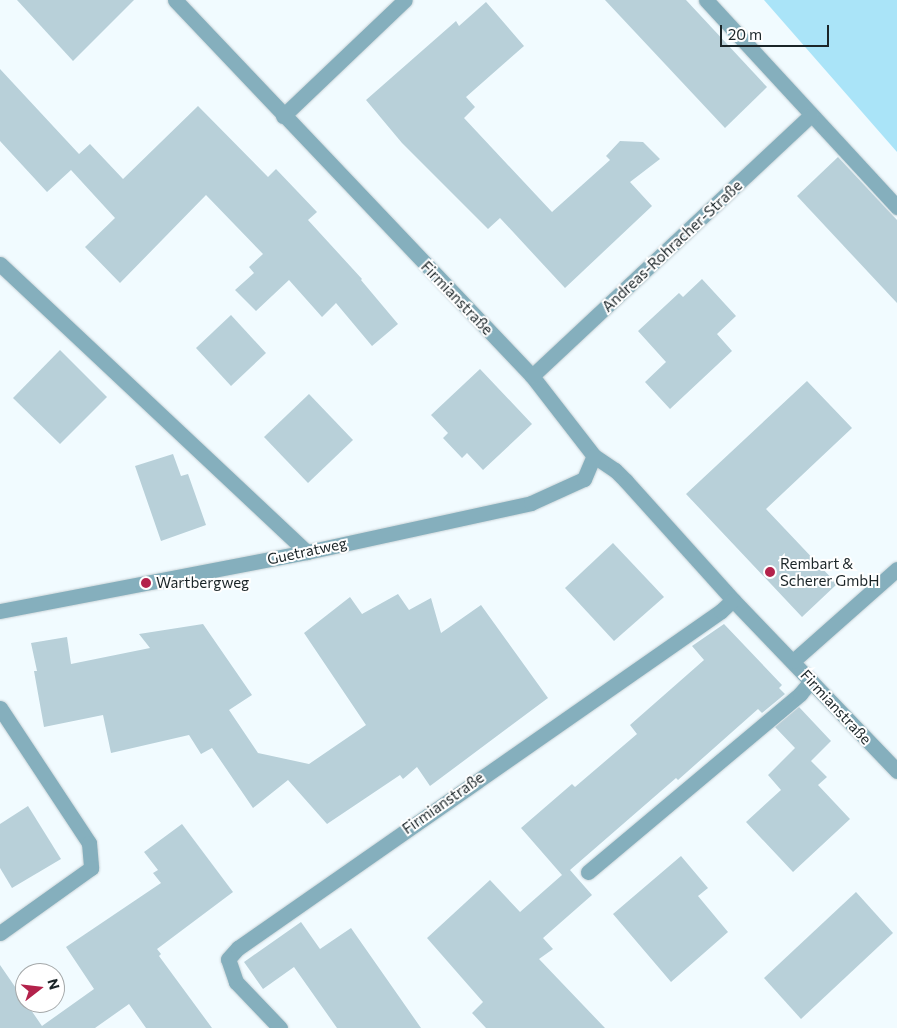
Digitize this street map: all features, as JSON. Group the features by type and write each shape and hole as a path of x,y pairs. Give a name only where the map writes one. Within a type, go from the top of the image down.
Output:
{"street":[{"name":"Firmianstraße","path":"175,0 532,376 594,456 626,481 733,600 897,771"},
{"path":"284,116 405,0"},
{"path":"706,0 897,207"},
{"name":"Andreas-Rohracher-Straße","path":"532,376 812,115"},
{"path":"0,264 307,552"},
{"name":"Guetratweg","path":"0,611 307,552 531,503 584,479 594,456"},
{"path":"793,661 897,569"},
{"name":"Firmianstraße","path":"280,1028 236,982 228,960 238,948 721,611 733,600"},
{"path":"588,872 800,694 811,681"},
{"path":"0,708 89,843 91,868 0,933"}],"shaded area":[{"path":"764,0 897,0 897,152"}],"building":[{"path":"17,0 134,0 73,61"},
{"path":"605,0 686,0 767,87 725,128"},
{"path":"486,2 524,46 466,97 475,107 464,118 552,212 610,160 606,156 620,141 643,142 660,159 630,182 652,206 565,288 500,218 488,229 402,143 366,100 456,21 459,26"},
{"path":"0,69 79,154 90,144 123,179 198,106 268,177 276,169 317,212 308,220 362,279 398,324 372,346 336,303 322,317 289,280 256,311 235,290 254,273 249,267 263,254 206,195 120,283 85,247 115,218 71,170 47,192 0,141"},
{"path":"838,157 897,220 897,303 797,196"},
{"path":"702,279 736,316 717,334 732,351 670,409 645,382 666,362 638,331 679,293 683,297"},
{"path":"231,315 266,353 231,386 196,348"},
{"path":"60,350 107,397 60,444 13,398"},
{"path":"480,369 532,424 483,470 467,453 462,458 443,438 448,433 431,415"},
{"path":"807,381 852,428 766,509 837,584 802,617 686,494"},
{"path":"309,394 353,440 308,483 264,437"},
{"path":"173,454 181,476 188,474 206,525 161,541 135,466"},
{"path":"613,543 664,597 614,641 565,588"},
{"path":"398,594 409,610 431,598 441,633 481,605 548,698 430,786 417,767 403,779 400,775 327,824 288,780 253,808 212,748 201,754 189,735 111,753 103,715 44,727 34,671 37,671 31,643 67,637 71,664 150,648 139,634 203,624 252,695 229,710 258,753 309,764 366,725 304,633 350,597 362,614"},
{"path":"724,624 782,685 779,688 785,694 762,713 758,709 678,780 676,778 570,870 592,895 543,938 553,949 539,959 605,1028 486,1028 472,1013 483,1002 427,938 490,880 520,912 562,875 521,828 572,784 575,787 637,734 630,725 704,660 692,646"},
{"path":"799,707 831,741 811,761 827,777 818,785 850,819 793,872 746,822 781,790 768,775 795,748 775,727"},
{"path":"28,806 61,859 12,888 0,868 0,824"},
{"path":"182,824 233,892 157,949 161,954 159,956 212,1028 146,1028 129,1004 95,1028 0,1028 0,965 15,987 15,1013 33,1013 42,1026 60,1013 65,1013 65,1010 94,989 66,947 161,883 153,873 158,870 144,852"},
{"path":"681,856 708,888 698,896 728,932 671,982 613,914"},
{"path":"856,892 893,933 801,1019 764,978"},
{"path":"301,922 320,949 351,928 421,1028 337,1028 294,967 263,989 244,962"}],"place":[{"name":"Rembart & Scherer GmbH","path":"770,572"},
{"name":"Wartbergweg","path":"146,583"}]}
